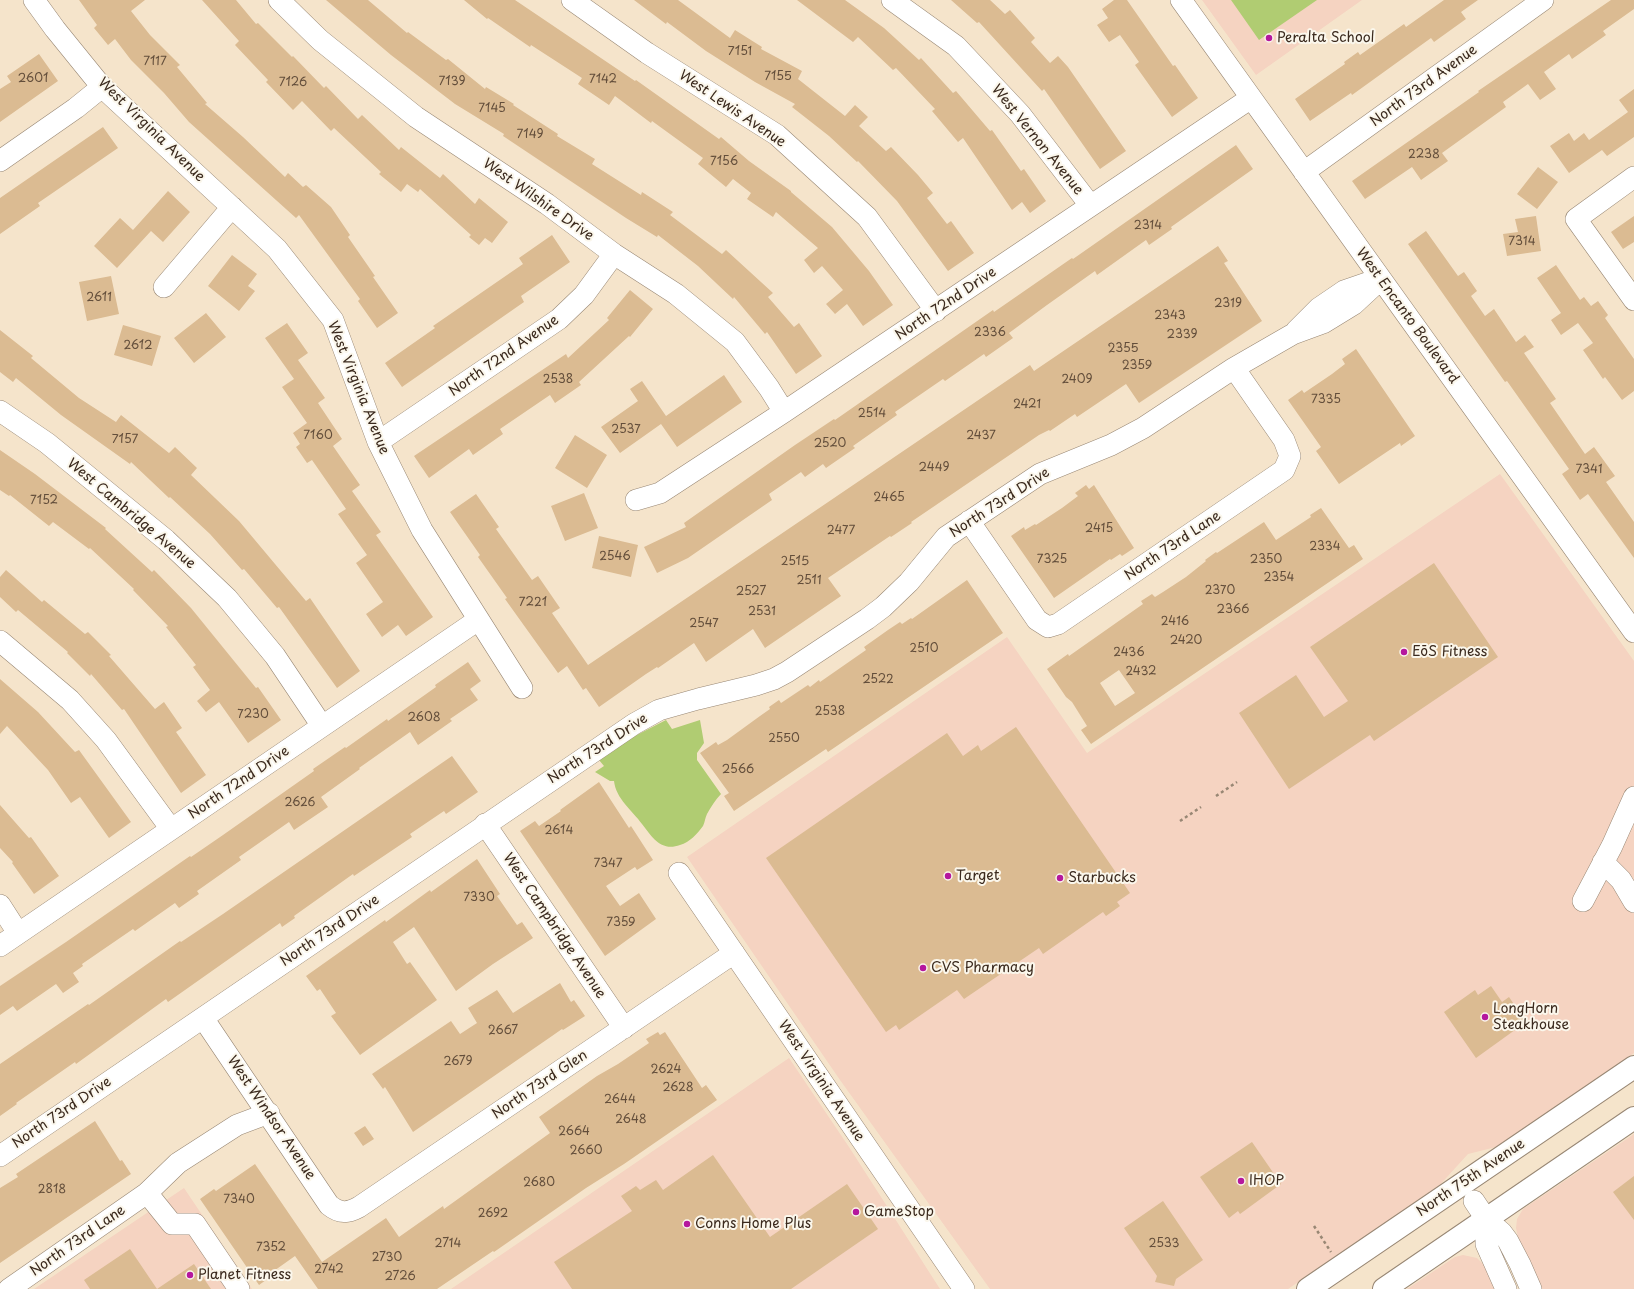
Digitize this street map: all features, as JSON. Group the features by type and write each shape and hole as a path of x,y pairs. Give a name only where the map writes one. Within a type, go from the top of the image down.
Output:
{"main road":[{"name":"North 75th Avenue","path":"1308,1289 1634,1068"},
{"path":"1384,1289 1634,1118"}],"street":[{"name":"West Virginia Avenue","path":"34,0 55,29 102,87 277,249 333,320 378,442 422,530 522,688"},
{"name":"West Wilshire Drive","path":"279,0 320,40 416,117 547,204 614,254 676,294 735,342 769,388 784,412"},
{"name":"West Lewis Avenue","path":"572,0 647,52 777,135 867,217 936,311"},
{"name":"West Vernon Avenue","path":"892,0 956,46 1020,114 1090,205"},
{"name":"West Encanto Boulevard","path":"1181,0 1380,279 1628,611 1634,632"},
{"name":"North 73rd Avenue","path":"1304,172 1543,0"},
{"path":"0,161 76,108 102,87"},
{"name":"North 72nd Drive","path":"636,500 660,493 784,412 1251,98"},
{"path":"1634,177 1576,218 1634,300"},
{"path":"164,287 232,208"},
{"name":"North 72nd Avenue","path":"378,442 559,319 584,295 614,254"},
{"name":"North 73rd Drive","path":"0,1156 485,824 634,724 659,710 756,685 774,679 787,672 883,607 909,582 946,537 969,521 1040,474 1111,445 1143,428 1234,368 1293,334 1323,324 1354,304 1380,279"},
{"name":"North 73rd Lane","path":"969,521 1037,620 1048,627 1058,624 1284,470 1290,456 1284,440 1234,368"},
{"name":"West Cambridge Avenue","path":"0,411 47,443 166,540 227,598 275,656 322,726"},
{"name":"North 72nd Drive","path":"0,946 478,620"},
{"path":"0,640 70,700 101,734 171,829"},
{"path":"1583,901 1634,797"},
{"name":"West Campbridge Avenue","path":"485,824 624,1028"},
{"path":"1603,862 1621,880 1634,902"},
{"name":"West Virginia Avenue","path":"679,873 964,1289"},
{"path":"0,905 18,933"},
{"name":"North 73rd Glen","path":"344,1212 359,1207 734,953"},
{"name":"West Windsor Avenue","path":"203,1018 329,1205 336,1211 344,1212"},
{"name":"North 73rd Lane","path":"9,1289 147,1193 189,1174 237,1125 268,1113"},
{"path":"147,1193 172,1224 195,1224 239,1289"},
{"path":"1474,1201 1486,1219 1502,1233 1508,1241 1531,1289"},
{"path":"1486,1219 1486,1244 1506,1289"}],"path":[{"path":"1216,796 1237,782"},
{"path":"1180,821 1201,807"},
{"path":"1314,1226 1334,1256"}],"shaded area":[{"name":"Peralta School","path":"1202,0 1362,0 1256,75"},
{"path":"1500,474 1634,661 1634,1053 1500,1146 1468,1154 1437,1188 1288,1289 990,1289 840,1080 687,857 1007,637 1087,753"},
{"path":"789,1058 849,1147 940,1289 451,1289"},
{"path":"1634,1134 1634,1289 1540,1289 1518,1237 1516,1228 1517,1219 1523,1209"},
{"path":"184,1188 252,1289 34,1289"},
{"path":"1463,1255 1477,1258 1485,1266 1495,1289 1407,1289 1455,1257"}],"green space":[{"path":"1231,0 1317,0 1259,40"},
{"path":"666,720 672,729 700,720 704,743 697,753 697,760 721,794 710,809 703,826 698,832 687,842 673,847 662,845 653,838 621,799 615,787 614,781 610,781 595,772 604,766 599,760 631,738"}],"building":[{"path":"79,0 145,0 131,11 150,35 180,65 177,67 207,103 205,104 243,137 285,177 288,173 303,187 306,185 331,207 350,235 348,237 375,276 373,277 398,313 377,328 358,301 360,299 299,215 296,218 189,122 164,93 131,60 115,39 108,45 94,28 97,25"},
{"path":"202,0 236,0 256,24 258,23 324,88 326,86 358,119 362,115 399,150 401,147 440,178 443,174 475,204 479,198 508,222 492,243 485,238 479,245 469,237 471,235 420,189 418,192 407,184 401,192 379,174 381,172 334,128 331,131 302,101 293,110 266,82 268,80 235,45 239,41"},
{"path":"326,0 368,0 407,33 408,32 446,60 448,59 485,89 486,87 514,104 513,105 558,134 557,136 595,159 592,164 641,195 642,192 673,212 670,215 722,254 726,250 773,293 768,297 794,327 799,323 822,356 796,374 767,332 765,334 734,297 733,299 698,266 658,235 657,237 626,218 503,136 504,134 455,104 391,55"},
{"path":"464,0 515,0 635,81 636,80 719,139 721,137 749,161 791,191 832,227 869,271 893,305 863,326 847,304 835,314 826,304 843,290 822,266 814,273 804,260 818,248 776,212 773,217 747,199 751,193 733,179 726,187 698,164 703,158 652,121 651,123 615,96 609,105 578,84 582,78 531,45 530,47 488,18 487,19"},
{"path":"634,0 678,0 730,38 735,30 762,47 761,49 802,71 798,79 845,116 855,105 868,117 859,126 886,151 891,147 918,175 933,193 927,198 947,224 951,221 974,253 948,271 897,201 858,161 857,162 829,136 792,107 795,104 755,82 706,51"},
{"path":"797,0 845,0 884,28 919,60 921,58 953,93 956,91 990,131 992,130 1021,171 1024,169 1046,201 1030,213 1022,202 1012,210 963,138 958,142 932,111 935,109 896,68 893,70 858,37 853,42"},
{"path":"951,0 990,0 1005,14 1010,10 1035,38 1031,42 1050,63 1058,56 1068,67 1126,151 1100,169 1044,89 1042,91 979,22 977,23"},
{"path":"1114,0 1127,0 1173,66 1175,65 1198,98 1172,117 1135,65 1139,62 1120,35 1109,42 1097,25 1108,18 1102,9"},
{"path":"1444,0 1478,0 1461,12 1466,19 1434,42 1431,38 1352,95 1351,93 1310,121 1295,99 1345,64 1344,62 1358,52 1360,55 1404,24 1406,27"},
{"path":"1611,0 1634,0 1634,9 1603,31 1606,35 1572,59 1569,54 1544,72 1556,89 1540,100 1528,84 1503,102 1506,107 1442,153 1448,161 1421,180 1412,167 1365,199 1352,181 1479,92 1478,91"},
{"path":"39,54 58,81 0,122 0,89 11,82 7,76"},
{"path":"1634,89 1634,137 1607,156 1602,150 1569,173 1550,146 1569,133 1574,141 1584,133 1589,140 1628,112 1619,100"},
{"path":"103,127 118,148 38,203 40,206 0,234 0,198"},
{"path":"1236,145 1253,169 1171,227 1172,229 1149,245 1146,240 1097,275 1095,271 1009,333 1013,338 986,357 984,354 945,381 943,379 895,412 897,415 853,446 855,448 826,468 823,464 805,477 801,472 769,494 772,500 688,558 657,573 644,547 686,527 684,523 795,445 834,419 835,420 993,310 994,312 1072,258 1073,259"},
{"path":"1538,167 1558,182 1537,209 1517,194"},
{"path":"168,191 190,212 163,242 151,231 117,268 94,246 120,218 133,230"},
{"path":"1536,216 1541,251 1507,256 1503,234 1518,232 1515,219"},
{"path":"1634,216 1634,242 1623,249 1611,232"},
{"path":"1426,231 1458,276 1464,272 1477,291 1471,296 1485,316 1494,309 1516,342 1525,335 1534,347 1524,353 1556,399 1550,403 1585,454 1594,447 1615,476 1606,482 1634,522 1634,558 1588,494 1580,500 1562,474 1569,469 1507,381 1505,382 1408,244"},
{"path":"552,235 570,262 521,296 524,302 402,387 385,363 435,328 433,326 523,264 519,258"},
{"path":"1218,246 1228,261 1224,263 1262,321 1139,403 1126,384 1077,417 1075,414 1050,431 1049,430 1039,435 911,522 912,523 828,578 841,596 765,648 753,629 706,662 694,643 599,707 586,688 583,690 567,666 558,673 505,599 507,598 478,557 480,555 450,512 476,494 499,527 496,529 532,580 538,576 560,608 552,613 588,665 1030,365 1034,371"},
{"path":"232,255 257,274 248,286 255,291 239,311 208,286"},
{"path":"1556,265 1580,300 1584,297 1591,306 1598,301 1608,315 1605,318 1634,359 1634,391 1622,400 1605,377 1603,379 1583,350 1593,343 1578,323 1561,335 1551,320 1561,313 1537,278"},
{"path":"111,276 119,314 87,321 79,282"},
{"path":"630,290 653,309 630,337 629,336 579,382 581,385 555,403 550,395 500,429 503,434 473,455 469,449 429,478 414,456 566,354 568,358 609,320 607,318"},
{"path":"206,313 226,337 194,363 174,338"},
{"path":"287,323 308,353 298,360 325,398 318,403 342,439 333,446 360,485 352,491 381,532 376,535 433,617 406,636 398,625 382,637 366,614 383,602 356,563 367,555 338,514 346,509 312,460 307,463 296,447 300,444 293,433 307,423 282,387 294,379 265,338"},
{"path":"123,325 161,336 152,366 114,355"},
{"path":"0,330 33,356 31,358 79,398 116,422 121,415 169,453 175,447 197,468 191,475 239,521 306,601 310,598 360,671 337,688 279,607 277,608 244,569 242,570 210,534 131,462 130,464 61,415 16,378 13,382 0,372"},
{"path":"1356,349 1415,436 1401,446 1400,443 1339,484 1316,451 1321,447 1288,400 1302,390 1304,393 1332,374 1345,364 1342,359"},
{"path":"724,375 742,402 677,447 661,424 620,453 601,427 638,401 630,389 642,381 666,416"},
{"path":"575,435 607,455 587,488 555,468"},
{"path":"0,450 35,474 106,528 105,529 152,572 154,570 191,608 256,688 258,687 281,720 248,743 219,702 206,712 197,701 210,690 193,667 196,665 166,627 168,626 133,590 134,589 90,548 89,549 53,522 49,526 10,495 9,496 0,490"},
{"path":"1086,485 1089,489 1094,485 1134,548 1122,556 1120,554 1111,560 1110,559 1054,598 1011,536 1024,527 1025,530 1035,524 1036,525 1062,508 1078,496 1075,493"},
{"path":"584,493 598,528 565,541 551,506"},
{"path":"1321,508 1349,548 1354,545 1363,559 1091,744 1081,730 1087,726 1072,702 1066,697 1047,669 1068,654 1069,656 1143,604 1141,601 1152,594 1155,597 1163,592 1186,577 1216,552 1217,553 1264,522 1276,540 1311,517 1310,515","holes":["1119,670 1135,693 1115,706 1100,683"]},
{"path":"599,536 638,545 631,577 592,568"},
{"name":"EōS Fitness","path":"1434,563 1498,657 1374,741 1370,735 1289,789 1239,713 1296,675 1324,717 1348,701 1310,647"},
{"path":"6,570 42,602 44,600 85,634 88,632 111,655 109,656 155,709 164,702 182,728 176,732 206,775 181,793 124,709 122,710 91,674 90,676 67,653 68,652 18,610 16,612 0,597 0,577"},
{"path":"967,580 1003,633 828,752 826,749 734,811 724,796 729,793 700,753 716,742 718,745 727,740 770,709 769,707 779,700 781,703 808,685 810,687 819,680 820,682 866,650 864,647 888,630 900,622 902,624 911,618 912,619"},
{"path":"468,662 481,681 470,689 478,700 450,719 452,721 418,745 410,732 321,797 328,807 294,830 289,822 239,857 241,860 197,891 199,894 179,908 175,903 135,931 133,929 82,964 83,966 73,973 79,982 63,993 56,984 17,1011 13,1006 0,1015 0,986 223,835 314,771 313,769 345,747 346,748 387,719 388,721"},
{"path":"0,679 38,712 75,752 79,750 131,822 109,838 80,797 71,803 48,770 7,726 0,734"},
{"name":"Target","path":"1016,727 1130,893 1117,902 1120,906 1106,916 1103,912 1043,954 1039,948 964,999 957,990 899,1030 896,1025 886,1032 766,858 947,733 963,756 978,745 981,751"},
{"path":"452,756 478,792 446,814 444,811 410,834 412,837 354,876 353,874 294,916 295,918 282,927 280,923 168,1002 166,999 76,1064 75,1062 16,1103 17,1104 0,1116 0,1064 88,1004 89,1005 180,941 181,942 223,914"},
{"path":"599,782 629,828 631,826 653,860 637,870 635,867 606,886 620,906 639,893 656,919 605,956 520,831 535,821 539,826"},
{"path":"0,805 29,838 31,837 59,876 34,894 12,863 13,862 0,848"},
{"path":"477,859 500,894 497,896 517,925 522,922 533,938 493,964 456,991 414,927 393,942 407,964 410,962 437,1000 360,1055 331,1016 336,1013 320,989 317,991 306,976 385,920 386,922 430,890 431,892"},
{"path":"560,983 571,1002 574,1000 585,1016 563,1030 562,1029 413,1132 385,1087 383,1089 372,1074 451,1021 460,1034 477,1023 468,1008 497,990 513,1013"},
{"name":"LongHorn Steakhouse","path":"1491,986 1502,1002 1509,997 1526,1022 1476,1058 1444,1012 1475,990 1478,995"},
{"path":"658,1032 660,1035 665,1032 702,1088 706,1085 717,1100 494,1252 493,1251 437,1289 318,1289 295,1256 271,1273 273,1275 259,1285 200,1199 214,1189 216,1191 255,1164 322,1262 386,1218 399,1237 443,1206 444,1209 550,1133 539,1117 597,1076 649,1043 646,1039"},
{"path":"95,1121 120,1161 122,1160 131,1174 0,1263 0,1188 18,1177 16,1174"},
{"path":"365,1126 374,1139 363,1146 354,1133"},
{"name":"IHOP","path":"1252,1142 1281,1184 1240,1214 1238,1211 1229,1218 1200,1177"},
{"name":"Conns Home Plus","path":"713,1155 770,1237 847,1184 878,1229 791,1289 572,1289 554,1262 632,1211 621,1196 636,1186 640,1190 656,1180 663,1190"},
{"path":"1634,1176 1634,1220 1613,1192"},
{"path":"1163,1201 1203,1260 1176,1279 1174,1286 1155,1282 1157,1276 1124,1228"},
{"path":"130,1249 157,1289 90,1289 84,1280"},
{"name":"Planet Fitness","path":"194,1264 211,1289 157,1289"}],"place":[{"name":"Peralta School","path":"1269,38"},
{"name":"EōS Fitness","path":"1404,652"},
{"name":"Target","path":"948,876"},
{"name":"Starbucks","path":"1060,878"},
{"name":"CVS Pharmacy","path":"923,968"},
{"name":"LongHorn Steakhouse","path":"1485,1017"},
{"name":"IHOP","path":"1241,1181"},
{"name":"GameStop","path":"856,1212"},
{"name":"Conns Home Plus","path":"687,1224"},
{"name":"Planet Fitness","path":"190,1275"}]}
